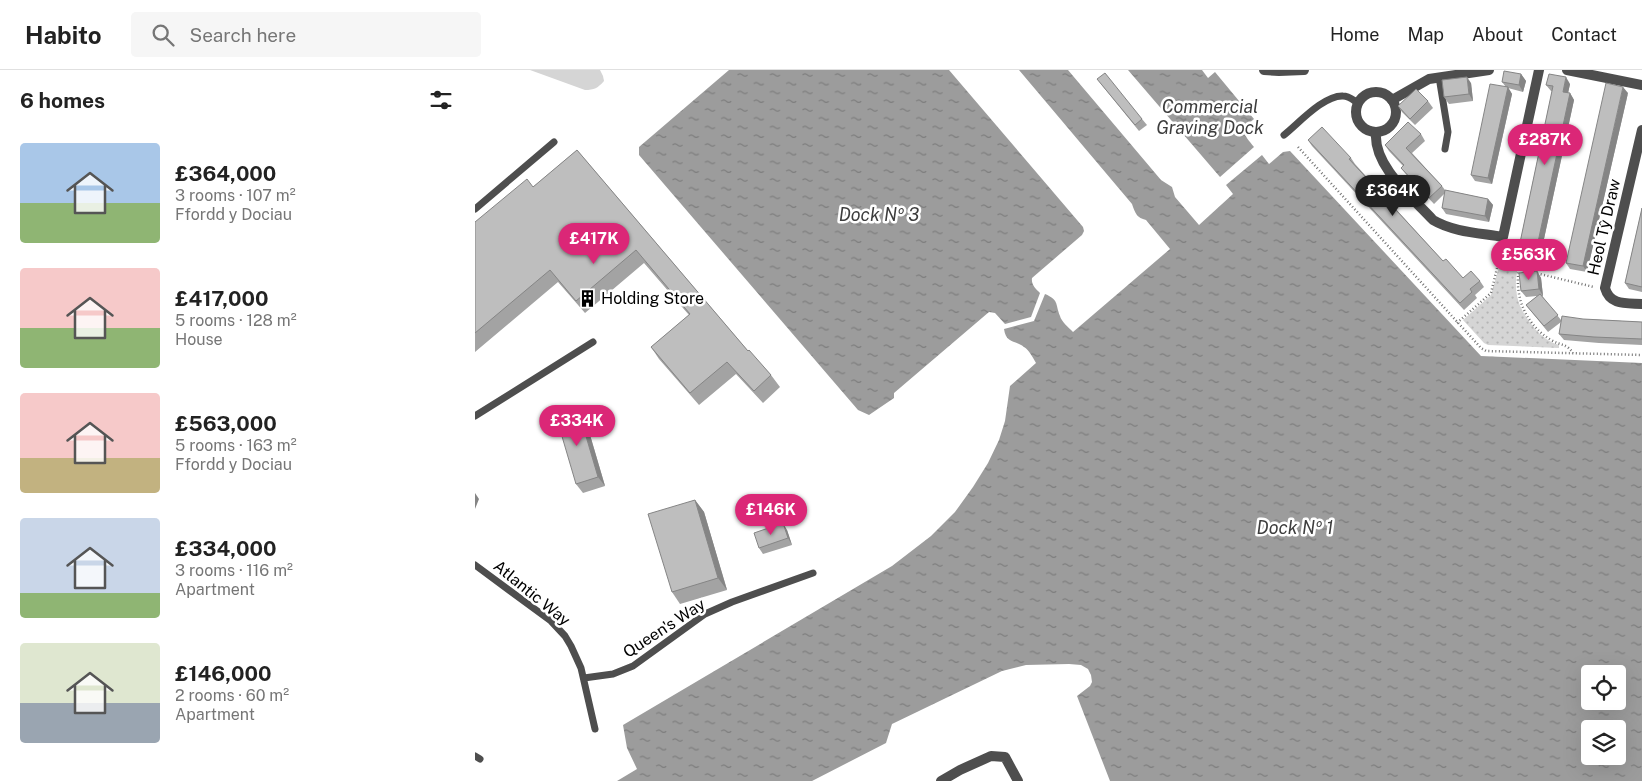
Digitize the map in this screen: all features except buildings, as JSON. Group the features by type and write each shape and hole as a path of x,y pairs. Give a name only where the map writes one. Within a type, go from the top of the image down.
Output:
{"street":[{"path":"1263,70 1304,70"},
{"path":"1392,100 1422,82 1439,77 1489,70"},
{"path":"1377,132 1378,151 1385,166 1433,220 1452,227 1503,238 1539,70"},
{"path":"1567,70 1642,85"},
{"path":"1374,92 1381,92 1392,100 1396,111 1395,118 1388,128 1377,132 1369,131 1359,123 1356,109 1358,103 1362,97 1374,92"},
{"name":"Heol Tŷ Draw","path":"1642,130 1605,288 1610,299 1617,303 1642,304"},
{"path":"941,781 991,756 1005,757 1018,781"}],"lane":[{"path":"1439,77 1449,132 1445,149"},
{"path":"1284,135 1326,100 1342,96 1358,103"},
{"path":"475,209 554,142"},
{"path":"475,416 593,342"},
{"name":"Atlantic Way","path":"475,565 559,628 571,646 584,678 595,729"},
{"name":"Queen's Way","path":"584,678 622,671 643,659 705,614 732,602 813,573"}],"path":[{"path":"1298,147 1481,348 1487,351 1642,355"},
{"path":"1503,238 1508,251 1505,266"},
{"path":"1457,323 1491,293 1498,264 1597,287"},
{"path":"1519,269 1517,288 1524,312 1549,339 1569,346 1573,353"}],"shaded area":[{"path":"530,70 600,70 604,81 596,88 585,90"},
{"path":"1499,267 1517,271 1517,296 1522,310 1536,330 1546,339 1559,345 1559,348 1488,345 1463,320 1491,295"}],"water":[{"name":"Dock Nº 3","path":"729,70 949,70 1083,227 1082,235 1032,278 1033,285 1040,293 1031,317 1005,324 995,313 989,312 894,393 894,398 869,415 858,410 639,155 639,147"},
{"name":"Dock Nº 1","path":"1019,70 1068,70 1161,180 1172,187 1175,197 1199,225 1233,194 1226,185 1262,155 1269,164 1283,152 1290,151 1481,356 1642,363 1642,781 1110,781 1077,696 1090,686 1092,682 1091,675 1088,669 1081,665 1069,664 1026,665 1002,671 892,724 886,743 812,781 617,781 637,769 627,748 623,725 892,566 931,536 955,512 988,463 999,440 1005,421 1010,386 1036,363 1026,348 1007,337 1004,329 1034,321 1045,294 1055,300 1061,318 1073,332 1170,249 1146,220 1140,218 1132,204"},
{"name":"Commercial Graving Dock","path":"1128,70 1202,70 1208,78 1215,72 1254,119 1246,127 1245,133 1254,147 1220,177"}],"place":[{"name":"Holding Store","path":"587,298"}]}
